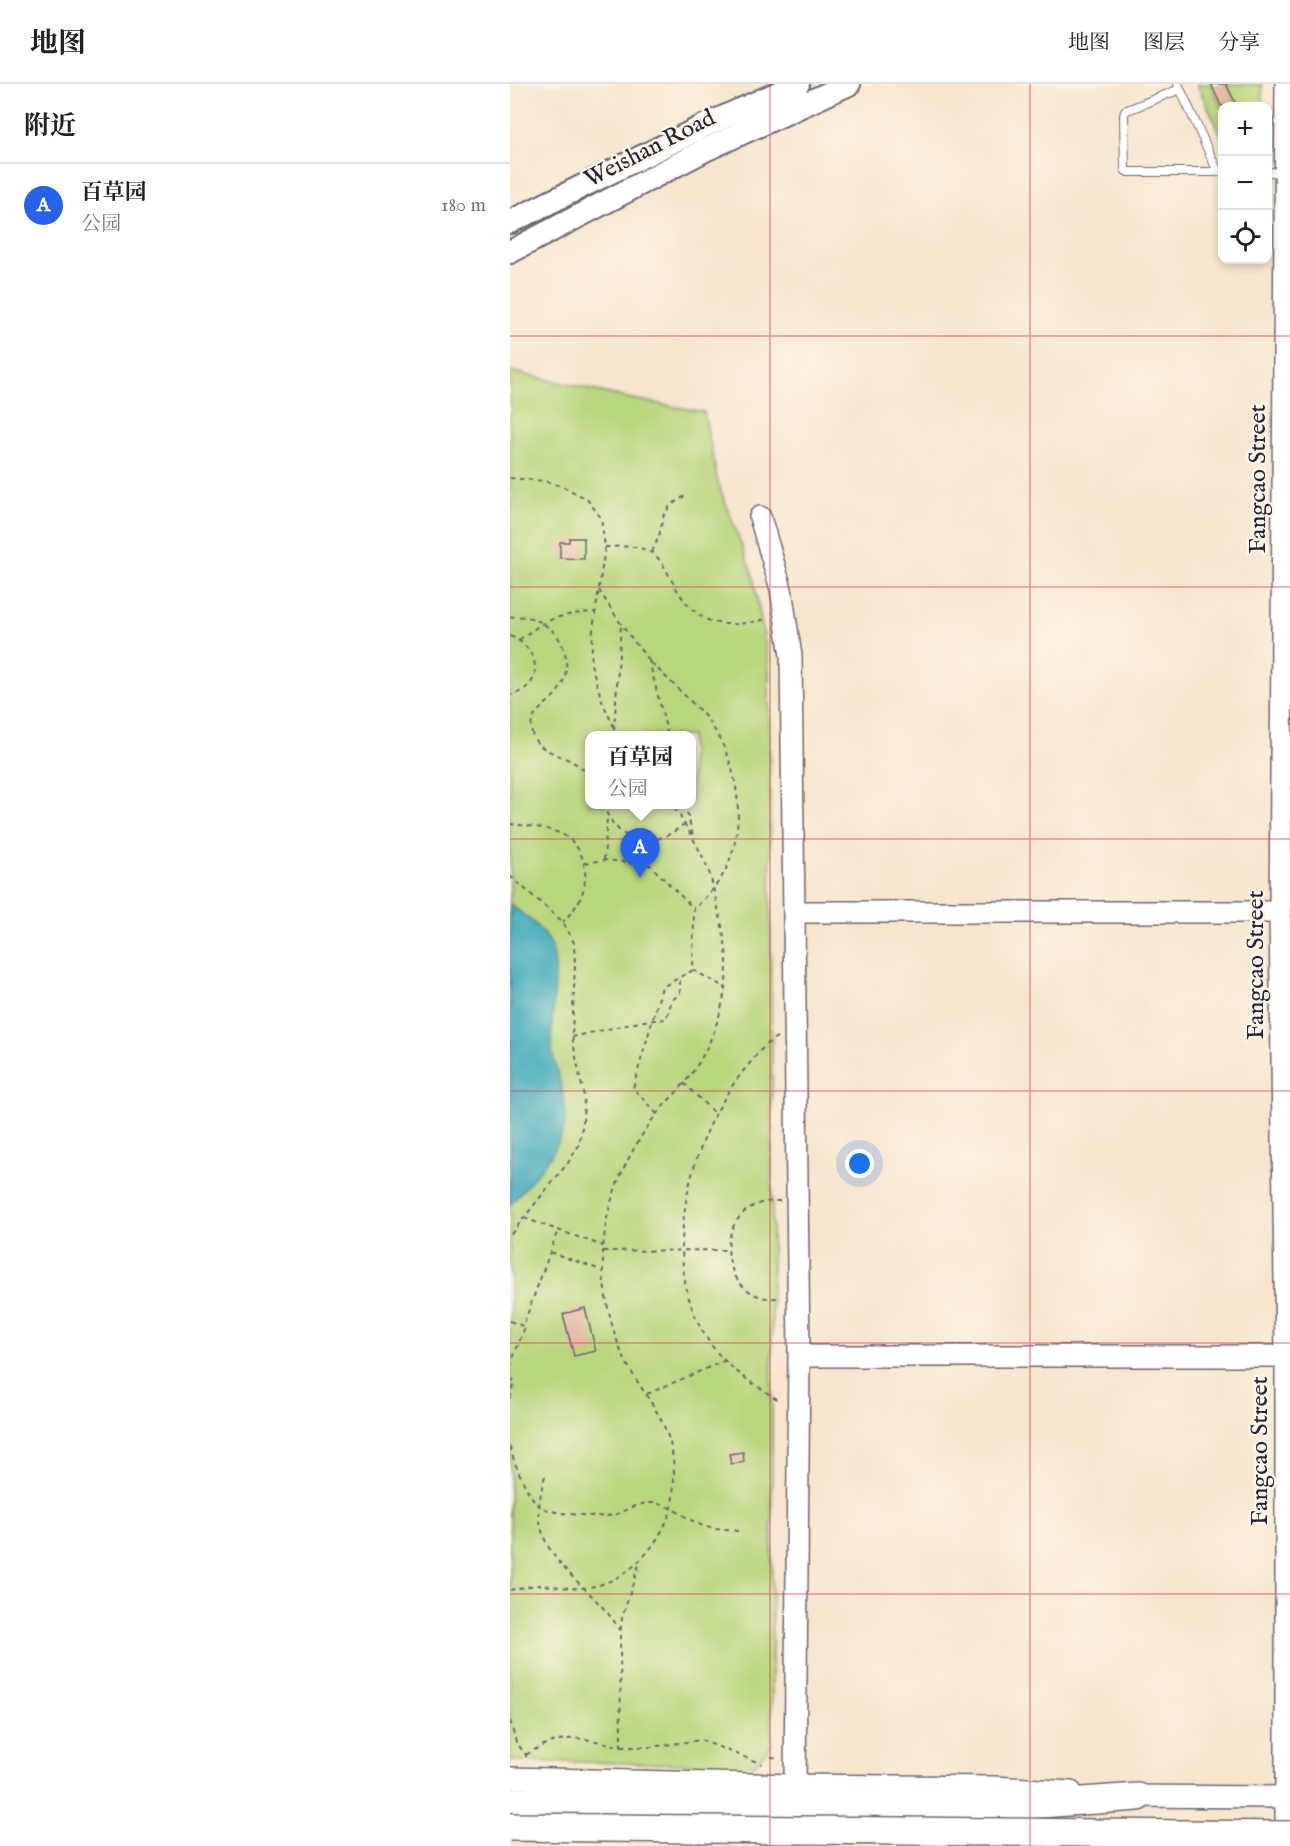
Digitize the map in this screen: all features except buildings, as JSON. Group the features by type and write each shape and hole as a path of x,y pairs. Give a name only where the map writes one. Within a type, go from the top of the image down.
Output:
{"highway":[{"path":"510,1802 999,1807 1138,1797"},
{"path":"999,1807 1138,1825"},
{"path":"510,1827 1288,1833"}],"main road":[{"name":"Weishan Road","path":"510,222 704,126 798,84"},
{"name":"Weishan Road","path":"510,252 705,150 849,84"},
{"name":"Fangcao Street","path":"1286,84 1277,173 1288,200 1281,912 1288,1833"},
{"path":"760,517 782,589 791,656 799,1298 795,1785"},
{"path":"794,912 1281,912"},
{"path":"799,1356 1286,1356"},
{"path":"510,1779 996,1787 1138,1797 1288,1797"},
{"path":"510,1818 1138,1825 1288,1833"}],"lane":[{"path":"1218,168 1179,86 1125,111 1125,170 1128,172 1218,172"}],"path":[{"path":"510,478 544,481 564,487 588,499 601,518 605,547 591,664 614,731"},
{"path":"652,553 664,514 688,494"},
{"path":"605,547 635,546 652,553 666,569 683,601 696,615 714,622 735,625 785,614"},
{"path":"599,590 621,625 648,659 702,713 722,743 734,776 738,806 736,837 729,862 714,889 694,909 693,970"},
{"path":"519,640 537,625 552,618 596,612"},
{"path":"510,617 525,617 541,621 560,640 565,652 566,667 563,681 555,695 542,705 531,726 534,737 548,752 578,765 585,771"},
{"path":"614,731 621,625"},
{"path":"510,636 519,640 533,656 536,666 535,676 529,685 510,695"},
{"path":"648,659 667,731"},
{"path":"605,809 616,828 627,836 640,840 653,841 665,838 684,824"},
{"path":"510,1590 539,1585 584,1588 610,1580 630,1570 656,1542 671,1508 674,1464 669,1436 620,1349 610,1315 603,1270 603,1246 614,1194 632,1151 657,1114 684,1083 711,1042 723,1001 727,962 720,914 710,873 675,809"},
{"path":"687,809 696,845"},
{"path":"604,860 607,816"},
{"path":"510,824 540,827 565,836 578,848 585,863 585,881 580,899 563,922"},
{"path":"585,863 604,860 650,865 694,909"},
{"path":"510,876 563,922 574,943 572,1037 584,1098 579,1145 568,1163 510,1235"},
{"path":"693,970 724,987"},
{"path":"657,1114 633,1088 662,987 693,970"},
{"path":"572,1037 666,1019 672,1000 680,994 680,979"},
{"path":"796,1027 768,1042 734,1082 715,1114 699,1153 687,1194 682,1251 684,1281 693,1310 705,1336 724,1361 750,1382 777,1399 799,1399"},
{"path":"684,1083 715,1114"},
{"path":"798,1201 767,1202 752,1206 733,1227 728,1250 730,1267 738,1282 750,1292 764,1298 799,1298"},
{"path":"524,1218 603,1246"},
{"path":"510,1366 558,1230"},
{"path":"603,1251 728,1250"},
{"path":"550,1252 603,1270"},
{"path":"510,1321 523,1326"},
{"path":"646,1394 724,1361"},
{"path":"510,1380 515,1382 510,1398"},
{"path":"510,1447 512,1459 539,1506 565,1514 591,1516 614,1515 641,1504 652,1503 671,1508 705,1526 719,1530 739,1531"},
{"path":"545,1476 539,1506 544,1537 563,1569 613,1619 620,1631"},
{"path":"621,1747 620,1631 640,1561"},
{"path":"510,1721 516,1742 526,1755 526,1764"},
{"path":"526,1755 542,1745 565,1739 589,1738 621,1747 650,1748 701,1740 762,1764"}],"green space":[{"path":"1197,84 1212,84 1218,102 1218,129"},
{"path":"1226,84 1262,84 1263,102 1235,102"},
{"path":"510,371 627,398 704,412 718,483 753,576 769,665 772,1091 772,1745 754,1765 510,1761"}],"water":[{"path":"510,904 541,930 553,951 555,979 551,1038 563,1095 565,1122 551,1156 510,1205"}],"place":[{"name":"百草园","path":"640,878"}]}
